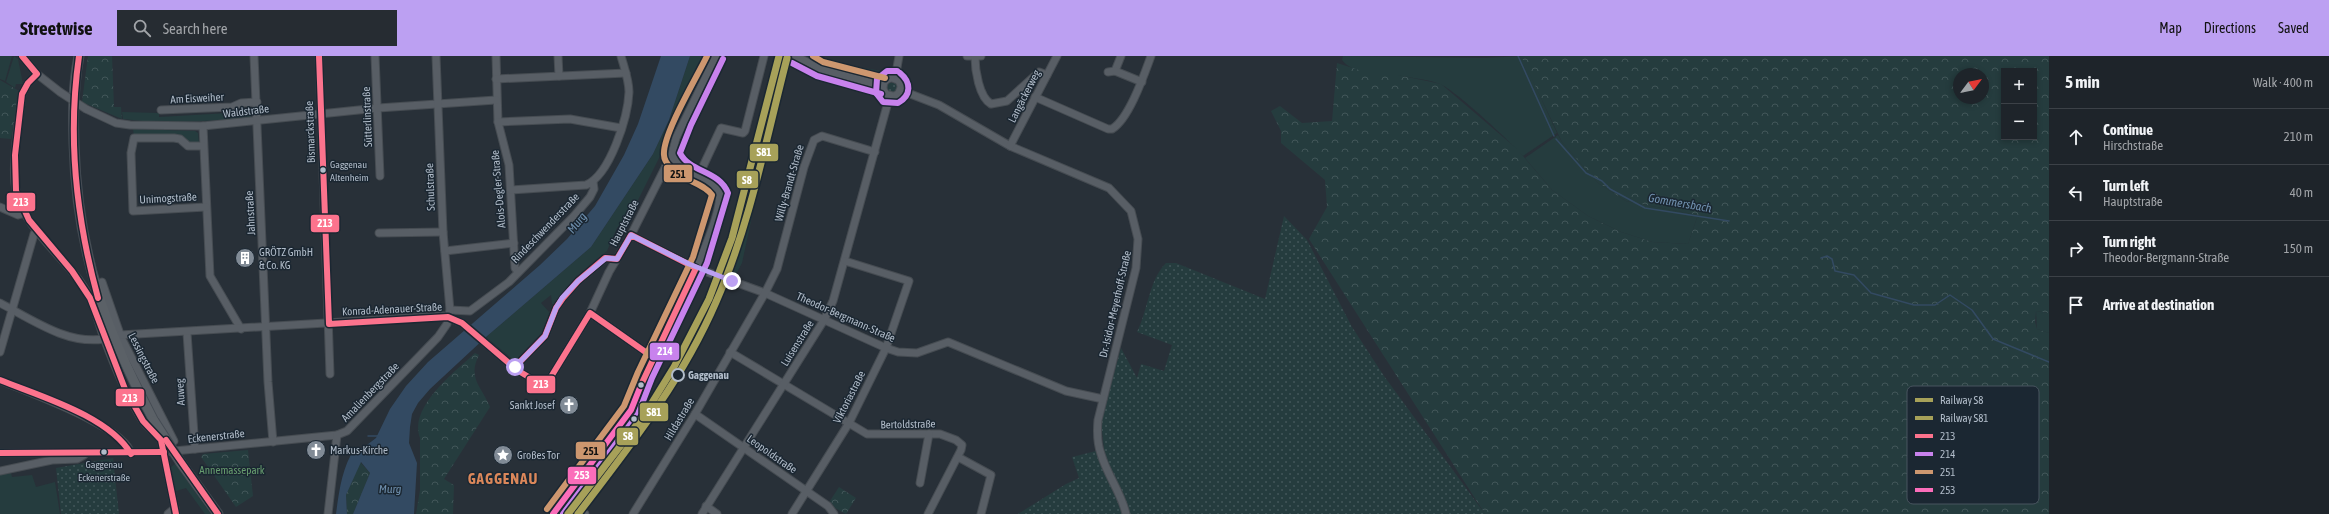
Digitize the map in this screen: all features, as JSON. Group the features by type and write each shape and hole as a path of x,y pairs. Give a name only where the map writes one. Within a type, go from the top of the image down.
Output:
{"main road":[{"path":"79,56 72,112 76,190 84,244 107,323 129,372 154,421 181,463 218,514"}],"street":[{"name":"Waldstraße","path":"22,56 37,74 60,92 86,109 116,123 130,125 203,126 378,108 496,100"},
{"name":"Jahnstraße","path":"254,56 268,382 273,442"},
{"name":"Bismarckstraße","path":"319,56 330,374"},
{"name":"Sütterlinstraße","path":"375,56 380,176"},
{"name":"Schulstraße","path":"436,56 443,232 449,314"},
{"name":"Alois-Degler-Straße","path":"496,56 496,100 498,122 505,145 511,190 515,268 518,272"},
{"path":"558,56 559,76"},
{"name":"Rindeschwenderstraße","path":"449,314 470,311 509,282 574,216 590,197 594,189 593,182 608,162 621,128 629,92 621,56"},
{"name":"Hauptstraße","path":"546,385 590,313 609,272 631,235 672,154 676,138 716,56"},
{"path":"698,177 721,128 743,133 746,130 764,56"},
{"path":"796,56 820,69 883,86"},
{"path":"895,79 899,56"},
{"path":"967,56 978,57 976,72 983,94 986,100 991,104 1007,100 1040,72 1047,75"},
{"name":"Langäckerweg","path":"1010,146 1057,56"},
{"path":"1121,56 1111,72 1142,82"},
{"path":"1035,97 1108,129 1112,129 1119,123 1142,82 1151,56"},
{"path":"496,79 626,73"},
{"path":"37,74 28,83 22,94 14,172 16,190 25,213 37,230 65,262 90,298 104,339 141,419 157,434 164,452 176,511 168,514"},
{"path":"888,79 895,79 900,83 900,90 896,95 890,96 885,92 883,86 888,79"},
{"name":"Dr.-Isidor-Meyerhoff-Straße","path":"900,90 939,105 1010,146 1109,188 1127,205 1133,216 1138,239 1136,268 1098,420 1100,454 1124,503 1126,514"},
{"name":"Luisenstraße","path":"702,514 824,320 833,300 890,96"},
{"name":"Am Eisweiher","path":"161,110 232,107 241,103 257,102"},
{"path":"498,122 570,119 621,128"},
{"name":"Unimogstraße","path":"203,126 210,276 241,329"},
{"name":"Willy-Brandt-Straße","path":"765,294 777,269 804,166 814,140 822,136 875,152"},
{"name":"Unimogstraße","path":"203,146 188,146 180,139 174,138 134,138 131,153 133,205 134,211 206,207"},
{"path":"553,514 629,413 696,268 709,234 720,195 715,186 677,164 672,154"},
{"path":"511,190 586,185 593,182"},
{"path":"0,207 18,215 25,213"},
{"path":"0,352 34,234 37,230"},
{"path":"379,234 443,232"},
{"name":"Theodor-Bergmann-Straße","path":"631,235 696,268 765,294 886,348 898,352 917,353 948,342 1066,391 1103,399"},
{"path":"445,251 514,243"},
{"path":"515,367 545,336 556,308 578,281 606,258 617,259"},
{"name":"Viktoriastraße","path":"792,514 849,423 886,348 909,281 844,261"},
{"name":"Lessingstraße","path":"102,282 120,335 174,441"},
{"name":"Hildastraße","path":"633,514 695,414 765,294"},
{"path":"0,303 62,334 76,338 104,339"},
{"path":"590,313 654,358"},
{"name":"Konrad-Adenauer-Straße","path":"120,335 187,333 329,324 449,314 515,367 542,385 546,385"},
{"name":"Amalienbergstraße","path":"328,514 337,435 347,431 438,337 447,324 449,314"},
{"name":"Auweg","path":"187,333 195,450"},
{"name":"Bertoldstraße","path":"730,352 783,385 872,436 928,434 946,435 962,445 958,457"},
{"path":"0,380 100,424 121,438 127,445 131,454"},
{"name":"Leopoldstraße","path":"695,414 828,506 834,514"},
{"path":"920,483 928,434"},
{"name":"Eckenerstraße","path":"0,453 131,454 195,450 337,435"},
{"path":"0,471 52,460 77,458 88,454"},
{"path":"928,514 958,457 991,475 981,514"},
{"path":"565,498 580,512"},
{"path":"706,506 717,514"}],"green space":[{"path":"0,56 12,56 5,81 0,79"},
{"path":"14,56 18,59 23,84 16,84 15,88 6,82"},
{"path":"88,56 112,56 114,107 121,107 122,119 82,102"},
{"path":"690,56 710,56 626,224 623,222 617,228 607,251 572,281 556,304 552,304 551,295 541,303 551,314 542,335 516,362 486,337 591,247 653,154 669,120"},
{"path":"781,56 785,56 786,59 742,263 734,278 731,277 741,246"},
{"path":"806,56 818,56 838,64 889,72 882,75 873,76 861,75 823,64"},
{"path":"1343,56 1485,58 1522,56 1557,133 1523,156 1470,106 1440,84 1408,77 1363,72 1348,65 1342,60"},
{"path":"1521,56 2049,56 2049,313 2036,311 2035,322 2037,329 2049,333 2049,514 1485,514 1309,239 1327,207 1325,180 1281,143 1281,131 1271,111 1280,106 1302,123 1332,121 1337,63 1362,71 1393,74 1441,84 1517,149 1552,190 1588,216 1621,232 1652,242 1688,244 1698,215 1626,201 1598,183 1562,142"},
{"path":"0,80 19,91 11,139 0,138"},
{"path":"890,83 894,83 896,84 896,92 890,93 887,90 887,86"},
{"path":"247,108 252,114 250,118 161,123 123,119 122,112 159,113 159,117 246,112"},
{"path":"133,129 195,131 198,133 199,143 190,144 179,135 134,136"},
{"path":"1558,135 1562,142 1598,183 1626,201 1698,215 1688,244 1652,242 1621,232 1588,216 1552,190 1525,158"},
{"path":"1284,216 1307,240 1352,327 1384,376 1485,514 1018,514 1066,484 1079,478 1072,457 1104,449 1101,421 1121,348 1137,378 1141,364 1164,371 1172,345 1137,332 1152,287 1160,270 1166,263 1176,263 1265,299"},
{"path":"2036,311 2049,313 2049,333 2037,329"},
{"path":"475,353 479,355 476,363 475,376 490,407 444,479 454,485 453,514 416,514 420,490 420,438 418,426 421,414 427,402 436,391"},
{"name":"Annemassepark","path":"248,450 253,496 236,507 201,457 203,454"},
{"path":"113,458 119,514 61,514 56,468"},
{"path":"360,462 370,473 353,514 347,514 346,495"},
{"path":"175,464 211,514 205,514 186,488 176,491 171,467"},
{"path":"11,473 12,477 32,475 36,487 55,482 60,514 0,514 0,474"},
{"path":"839,487 856,498 846,514 835,508 830,501"}],"water":[{"name":"Murg","path":"661,56 690,56 669,120 653,154 591,247 486,337 430,389 418,403 412,414 409,443 417,463 414,514 353,514 370,473 361,462 346,495 347,514 336,514 344,471 351,455 355,448 363,448 376,438 390,409 406,386 428,362 540,265 567,239 595,206 624,155 638,124"}],"waterway":[{"name":"Gommersbach","path":"1518,56 1554,136"},
{"name":"Gommersbach","path":"1556,139 1586,173 1602,181 1610,189 1645,208 1729,221"},
{"name":"Gommersbach","path":"1821,258 1827,256 1832,259 1835,271 1854,275 1871,293 1914,305 1935,305 1950,295 1972,310 1993,339 2049,362"},
{"path":"368,436 379,436"}],"rail line":[{"name":"S8","path":"568,514 645,414 674,367 709,299 732,238 779,56"},
{"name":"S81","path":"578,514 636,438 671,386 687,359 716,302 728,273 748,212 787,58"}],"transit line":[{"name":"213","path":"22,56 37,74 28,83 22,94 15,155 16,191 29,220 72,271 90,298 125,389 143,421 161,440 176,514"},
{"name":"213","path":"79,56 75,87 74,118 76,178 84,238 98,298"},
{"name":"213","path":"319,56 329,324 448,317 462,323 517,370 542,385 546,385 590,313 654,358"},
{"name":"251","path":"547,509 624,406 638,372 693,257 712,195 703,187 676,172 666,162 664,155 668,134 674,120 707,56"},
{"name":"251","path":"813,56 823,62 885,78"},
{"name":"214","path":"563,514 638,414 652,378 707,263 728,193 724,185 690,164 680,153 691,125 723,59"},
{"name":"214","path":"792,63 817,76 881,94"},
{"name":"214","path":"897,71 887,71 877,79 876,93 883,102 898,103 906,96 908,92 908,84 900,73"},
{"name":"213","path":"515,367 545,336 556,308 563,298 578,281 605,258 617,259 631,235 696,268 641,385"},
{"name":"213","path":"0,380 53,400 90,418 107,429 121,441 131,454"},
{"name":"253","path":"553,514 631,410 641,385"},
{"name":"213","path":"166,440 218,514"},
{"name":"213","path":"0,453 164,452"}],"place":[{"name":"Gaggenau Altenheim","path":"323,170"},
{"name":"GRÖTZ GmbH & Co. KG","path":"245,258"},
{"name":"Gaggenau","path":"678,375"},
{"name":"Sankt Josef","path":"569,405"},
{"name":"Markus-Kirche","path":"316,450"},
{"name":"Gaggenau Eckenerstraße","path":"104,452"},
{"name":"Großes Tor","path":"503,455"}],"district":[{"name":"GAGGENAU","path":"503,478"}],"route":[{"path":"515,367 545,336 549,323 562,298 578,281 606,258 612,257 617,259 631,235 696,268 732,281"}]}
